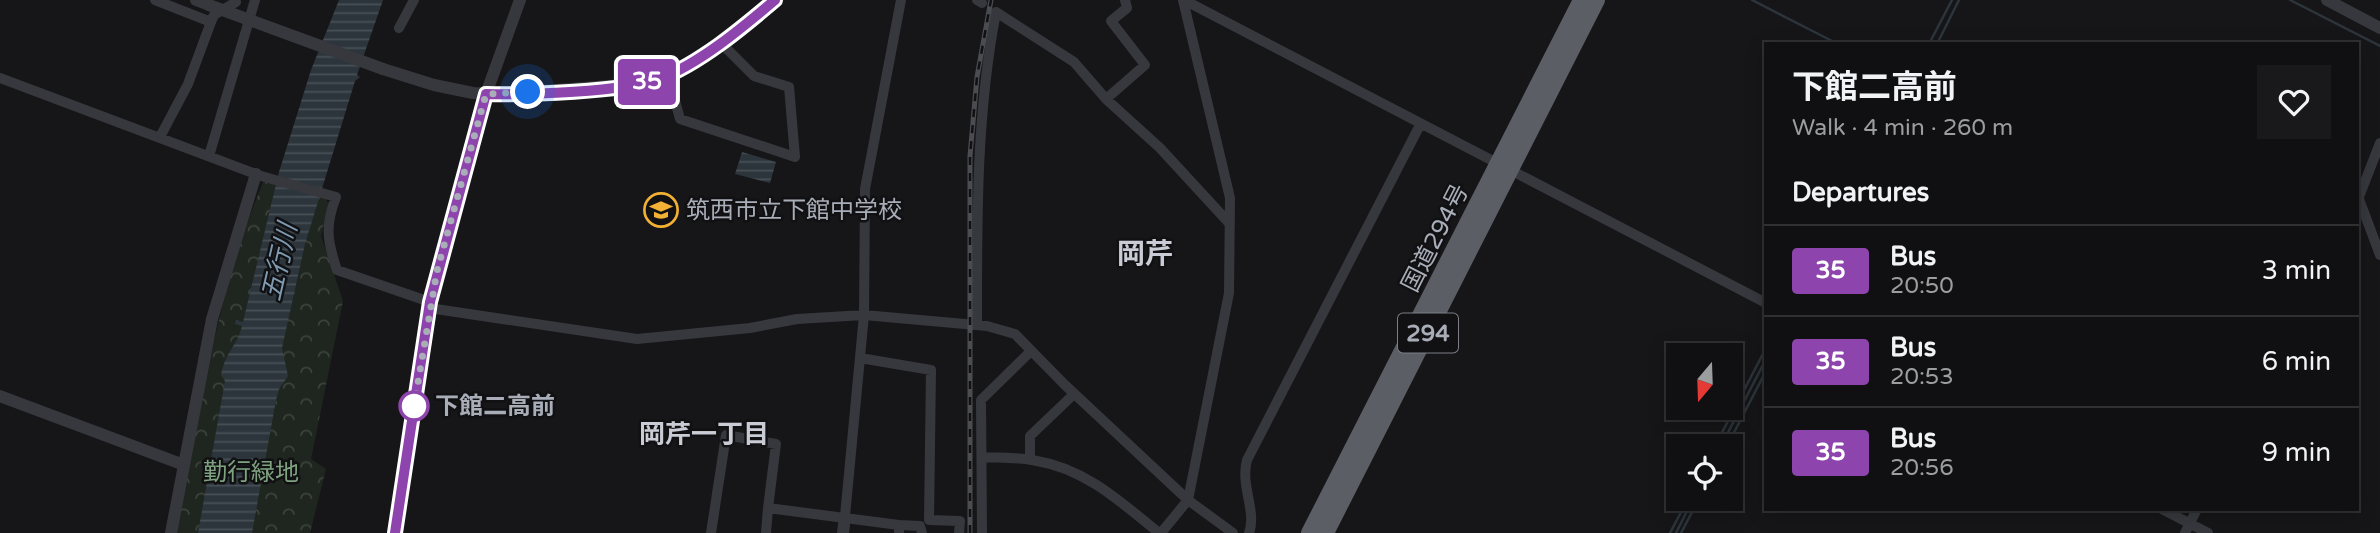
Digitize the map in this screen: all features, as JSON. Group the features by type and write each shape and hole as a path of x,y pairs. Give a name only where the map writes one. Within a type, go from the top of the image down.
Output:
{"highway":[{"name":"国道294号","path":"1326,533 1504,167 1581,0"},
{"name":"国道294号","path":"1309,533 1504,167 1597,0"}],"street":[{"path":"155,0 212,22"},
{"path":"209,156 255,0"},
{"path":"399,28 414,0"},
{"path":"395,533 429,305 486,94 520,0"},
{"path":"202,2 383,69 444,88 486,94 611,87 638,84 668,75 720,43 775,0"},
{"path":"843,533 864,315 865,189 901,0"},
{"path":"1106,99 1145,65 1111,21 1128,8 1125,0"},
{"path":"1184,0 1764,302"},
{"path":"982,457 1030,460 1056,465 1093,482 1160,533 1188,500 1229,293 1230,224 1224,164 1184,0"},
{"path":"2327,0 2380,28"},
{"path":"160,137 188,84 214,15 236,1"},
{"path":"977,326 977,201 987,60 996,12 1074,62 1106,99 1160,148 1230,224"},
{"path":"668,75 680,119 795,157 789,87 754,76 720,43"},
{"path":"0,78 261,175 331,198 336,197 326,228 328,244 337,270 429,305 637,339 750,328 797,319 864,315 977,326 1015,334 1030,352 1188,500 1233,533"},
{"path":"1249,533 1252,524 1243,475 1247,460 1420,125"},
{"path":"2359,197 2380,143"},
{"path":"171,533 212,319 261,175"},
{"path":"2359,202 2380,255"},
{"path":"982,533 981,400 1030,352"},
{"path":"860,358 931,370 923,526"},
{"path":"1030,460 1030,436 1074,394"},
{"path":"0,396 184,465"},
{"path":"711,533 726,435 776,444 766,533"},
{"path":"768,508 845,516 899,529 960,521 959,533"},
{"path":"2165,511 2187,528 2208,533"},
{"path":"2187,528 2196,511"}],"green space":[{"name":"勤行緑地","path":"264,180 326,199 329,204 321,236 343,301 311,459 326,469 310,533 176,533 211,354 234,266"}],"water":[{"name":"五行川","path":"339,0 383,0 305,244 282,348 288,376 279,389 276,400 252,533 198,533 225,381 221,375 223,367 240,333 242,326 235,324 236,320 243,322 279,172 311,70"},
{"path":"742,152 776,162 770,183 735,174"}],"waterway":[{"path":"1752,0 1834,42"},
{"path":"1930,42 1952,0"},
{"path":"1938,42 1959,0"},
{"path":"2290,0 2380,46"},
{"path":"1721,434 1764,352"},
{"path":"1727,434 1764,363"},
{"path":"1733,434 1764,375"},
{"path":"1670,533 1682,511"},
{"path":"1676,533 1687,511"},
{"path":"1681,533 1693,511"}],"railway":[{"path":"970,533 970,156 977,77 991,0"}],"bus line":[{"name":"35","path":"395,533 430,302 446,234 486,94 611,87 656,80 740,30 775,0"}],"place":[{"name":"筑西市立下館中学校","path":"661,210"},
{"name":"下館二高前","path":"414,406"}],"district":[{"name":"岡芹","path":"1145,253"},
{"name":"岡芹一丁目","path":"704,434"}],"route":[{"path":"414,406 437,271 486,94 528,92"}]}
